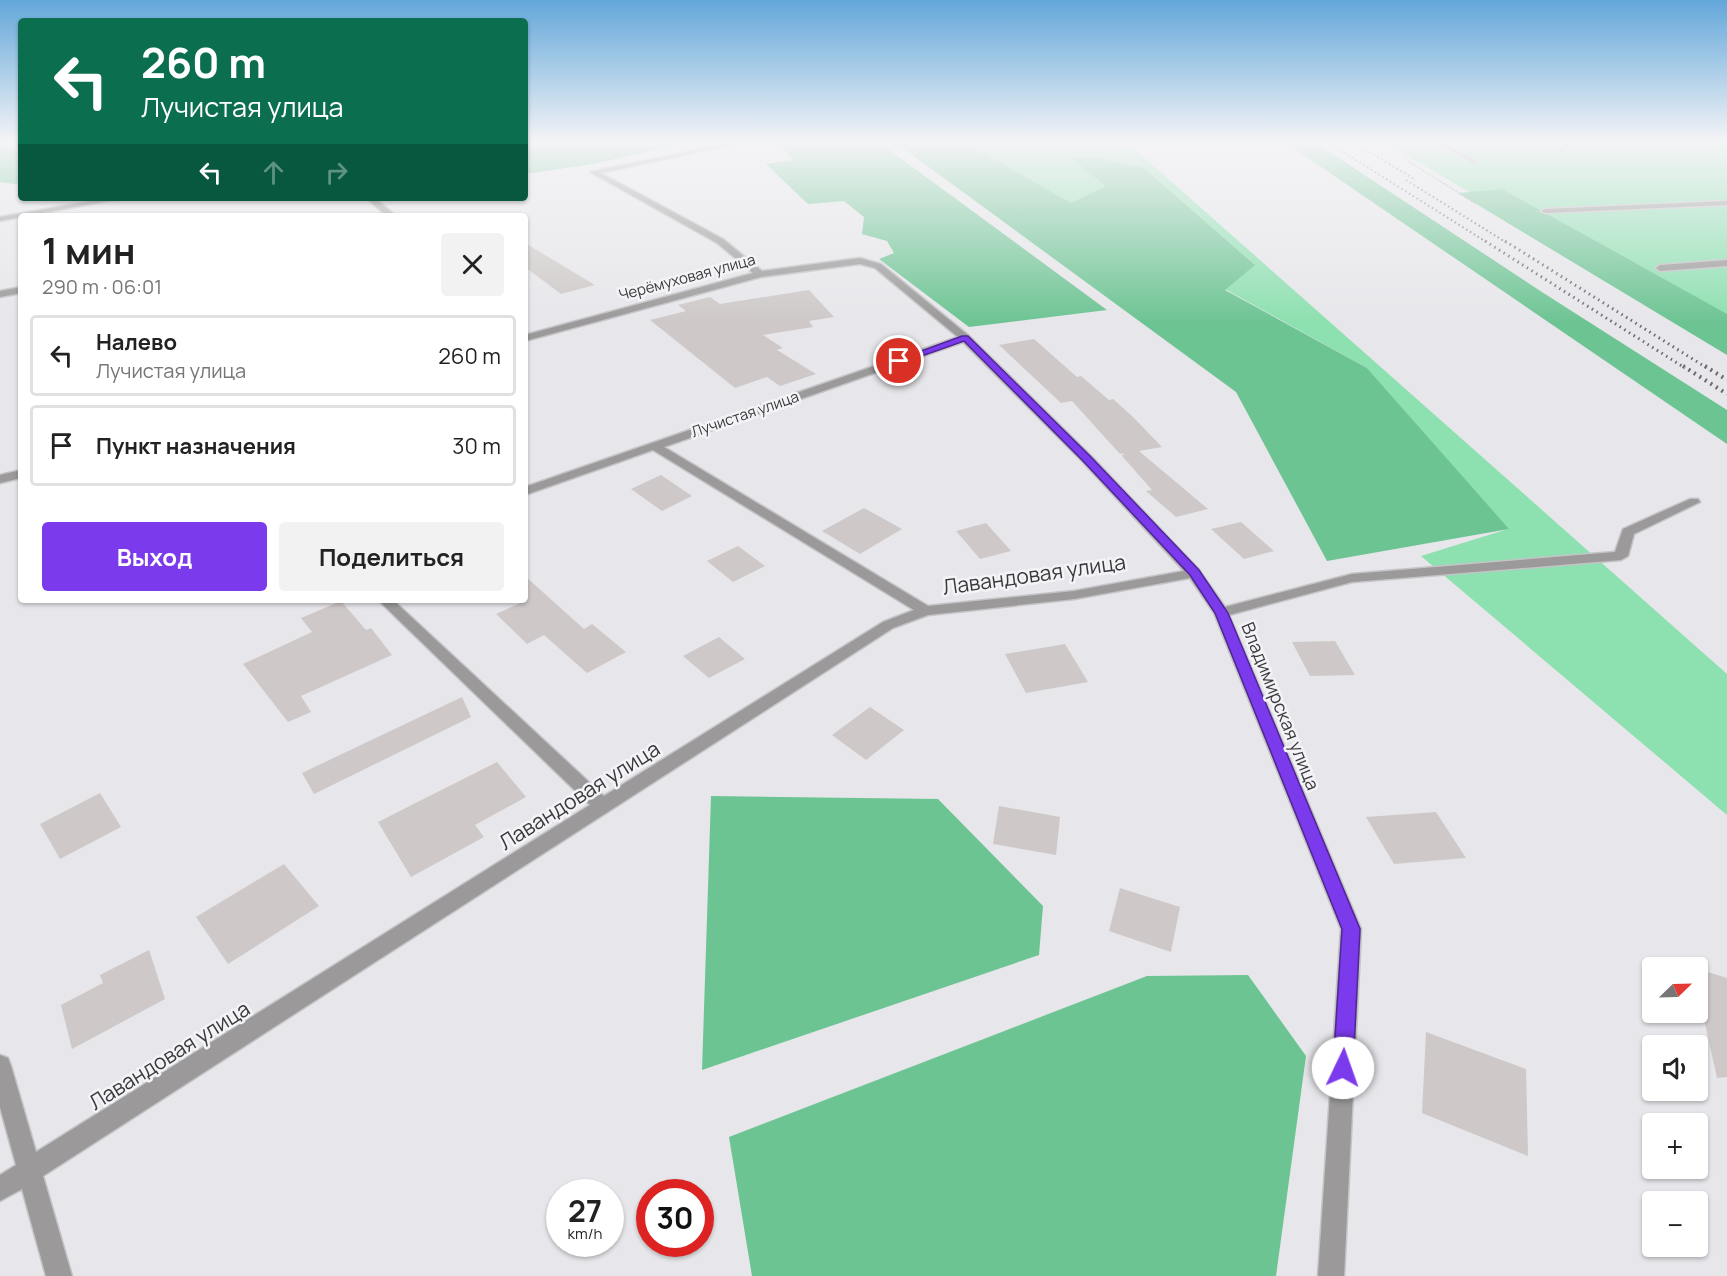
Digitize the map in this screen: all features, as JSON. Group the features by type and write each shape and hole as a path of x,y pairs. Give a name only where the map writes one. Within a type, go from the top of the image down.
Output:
{"street":[{"path":"34,213 94,203"},
{"path":"376,203 388,213"},
{"path":"650,203 720,241 760,274"},
{"path":"1545,211 1727,203"},
{"path":"0,219 18,216"},
{"name":"Черёмуховая улица","path":"530,336 760,274 860,261"},
{"name":"Владимирская улица","path":"860,261 878,266 965,338 1087,459 1194,573 1221,613 1351,929 1331,1276"},
{"path":"1660,268 1727,263"},
{"path":"0,294 18,291"},
{"name":"Лучистая улица","path":"528,490 965,338"},
{"path":"654,446 926,611"},
{"path":"0,479 18,475"},
{"path":"1221,613 1352,578 1621,556 1628,532 1694,502"},
{"name":"Лавандовая улица","path":"0,1190 888,625 926,611 1074,595 1194,573"},
{"path":"388,603 603,806"},
{"path":"0,1066 59,1276"}],"green space":[{"path":"846,203 961,203 1107,310 969,327 879,259 894,253 887,241 862,234 864,217"},
{"path":"977,203 1184,203 1255,265 1225,290 1367,368 1509,529 1327,561 1236,392"},
{"path":"1184,203 1195,203 1727,674 1727,815 1421,556 1508,529 1367,368 1225,289 1254,264"},
{"path":"1373,203 1406,203 1727,410 1727,444"},
{"path":"1474,203 1526,203 1727,314 1727,355"},
{"path":"1488,203 1727,203 1727,341"},
{"path":"711,796 938,799 1043,906 1039,955 702,1070"},
{"path":"1248,975 1306,1056 1276,1276 752,1276 729,1137 1147,976"}],"building":[{"path":"528,245 595,285 561,294 528,269"},
{"path":"809,290 834,317 809,321 813,327 763,335 783,348 777,350 816,374 780,386 767,377 735,388 650,320 686,311 678,305 710,297 720,304"},
{"path":"1034,339 1077,377 1081,376 1133,417 1162,447 1139,451 1208,509 1176,517 1146,491 1152,490 1122,456 1124,453 1120,454 1072,401 1061,403 999,345"},
{"path":"661,475 692,496 662,511 631,489"},
{"path":"864,508 902,529 860,554 822,531"},
{"path":"1241,522 1274,551 1244,559 1211,529"},
{"path":"986,523 1011,551 980,559 956,531"},
{"path":"738,546 765,566 733,582 707,561"},
{"path":"528,579 584,629 592,624 626,652 587,673 544,635 527,644 496,614 521,603 528,603"},
{"path":"336,603 343,603 366,630 371,628 392,655 301,696 311,712 288,722 243,664 312,632 301,618"},
{"path":"719,637 745,659 709,678 683,656"},
{"path":"1335,641 1355,675 1310,676 1292,642"},
{"path":"1065,644 1088,682 1026,693 1005,654"},
{"path":"462,697 471,717 314,794 302,773"},
{"path":"870,707 904,730 866,760 832,735"},
{"path":"497,762 526,797 475,825 484,837 411,877 378,822"},
{"path":"100,793 121,827 60,859 40,824"},
{"path":"999,806 1060,817 1056,855 993,844"},
{"path":"1436,812 1466,858 1394,864 1366,817"},
{"path":"284,864 319,906 228,964 196,917"},
{"path":"1120,888 1180,907 1171,952 1109,931"},
{"path":"149,950 165,999 72,1049 61,1005 103,983 100,975"},
{"path":"1708,972 1727,978 1727,1077 1717,1078 1705,1023 1708,1023"},
{"path":"1426,1032 1526,1069 1528,1156 1422,1113"}],"railway":[{"path":"1424,203 1488,243"},
{"path":"1442,203 1507,243"},
{"path":"1485,241 1685,368"},
{"path":"1505,241 1707,368"},
{"path":"1683,366 1727,394"},
{"path":"1705,366 1727,380"}],"route":[{"path":"899,361 965,338 1087,459 1194,573 1221,613 1351,929 1343,1068"}]}
